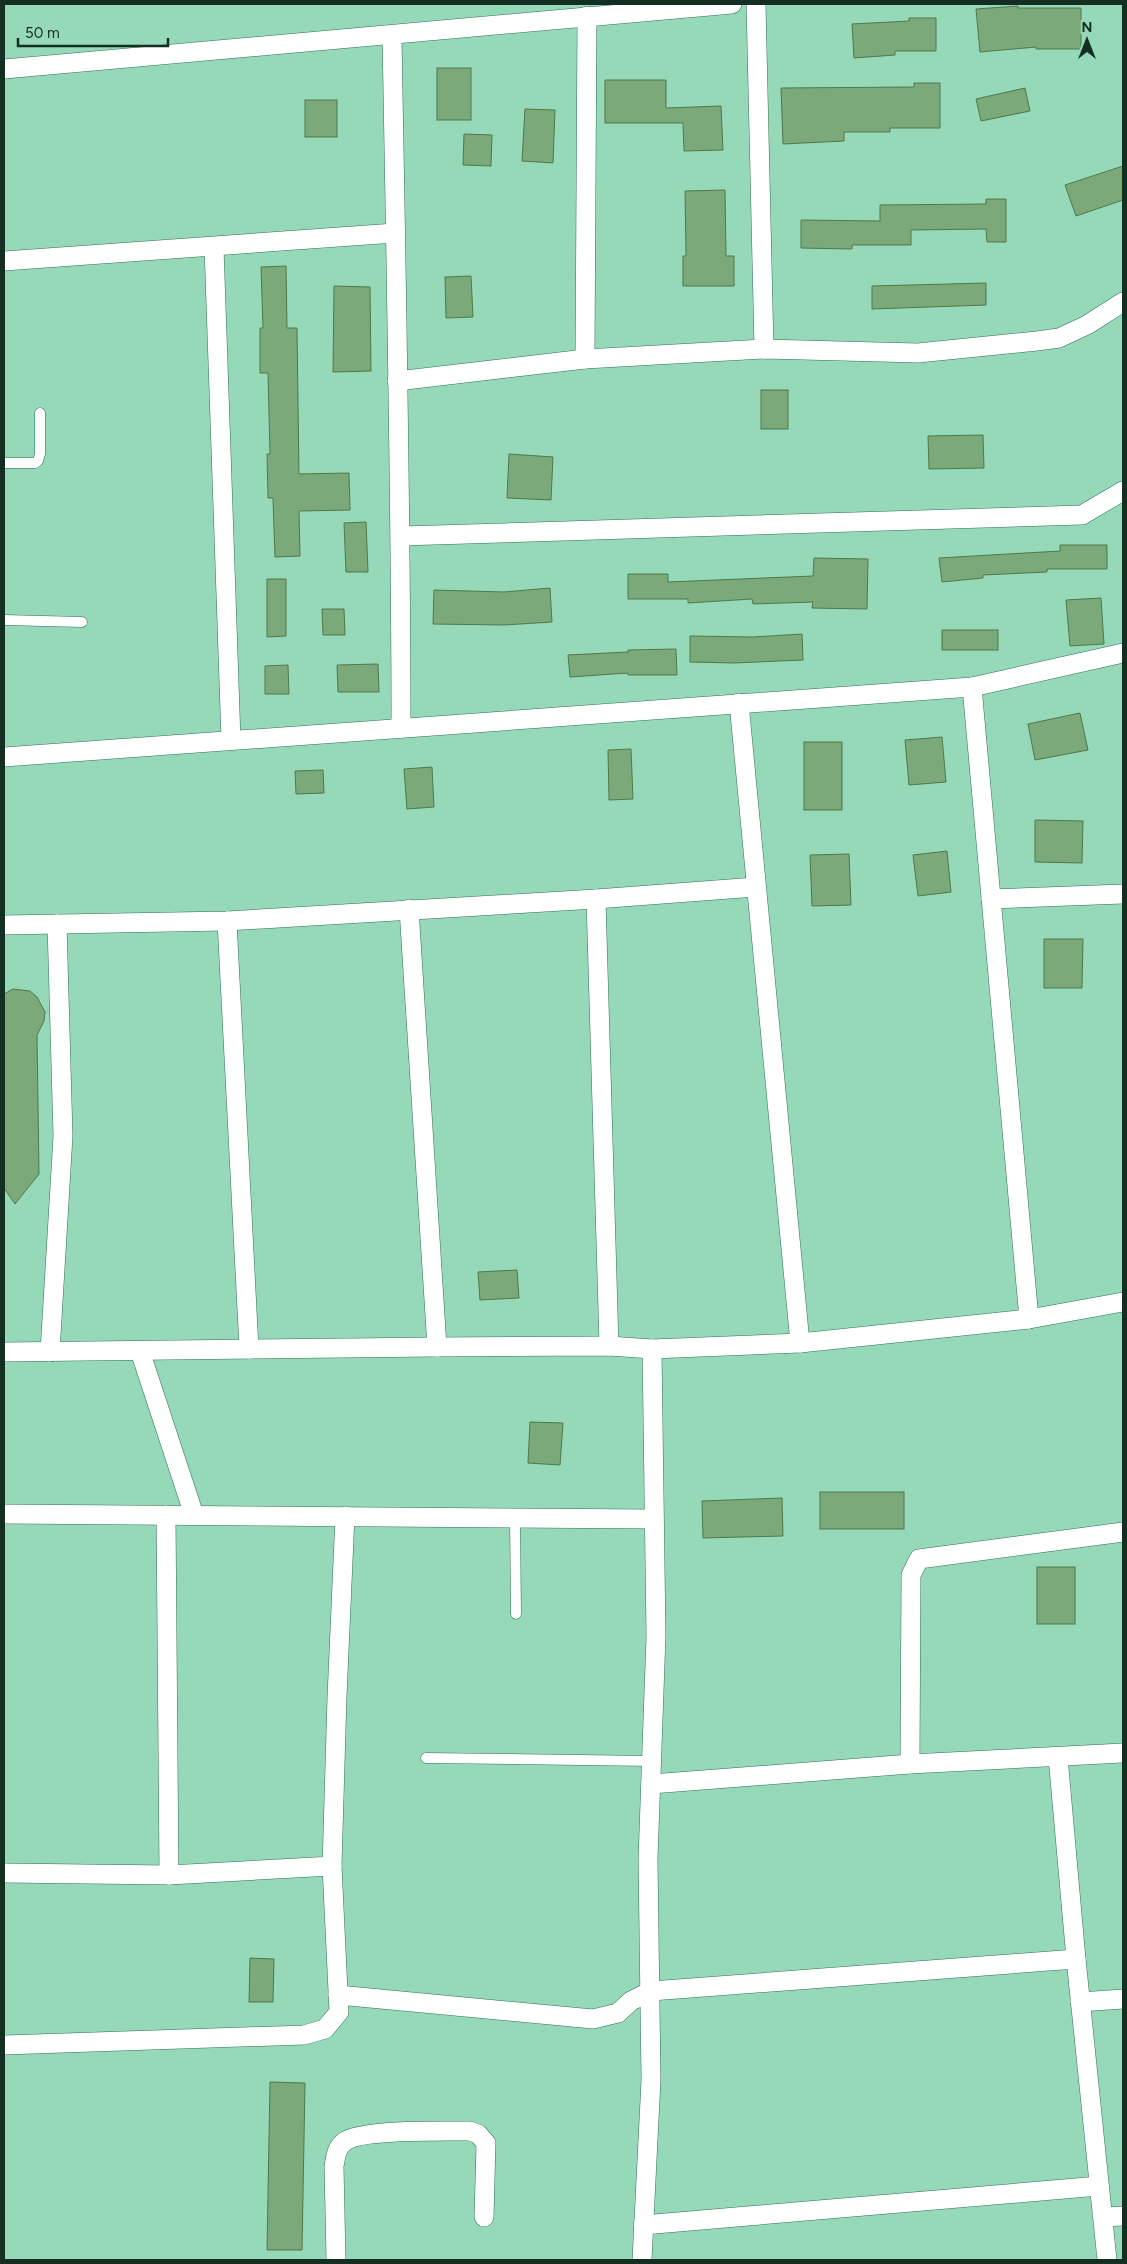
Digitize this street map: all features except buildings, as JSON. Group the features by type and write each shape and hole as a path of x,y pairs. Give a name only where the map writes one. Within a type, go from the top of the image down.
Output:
{"street":[{"path":"4,69 392,35 598,12 732,4"},
{"path":"756,4 764,348"},
{"path":"585,359 598,12"},
{"path":"392,35 401,536 401,728"},
{"path":"4,261 214,247 395,232"},
{"path":"214,247 231,740"},
{"path":"397,381 585,359 764,348 918,352 1036,341 1059,338 1066,335 1087,325 1123,302"},
{"path":"401,536 1082,515 1123,491"},
{"path":"4,757 972,686 1123,653"},
{"path":"972,686 1029,1320"},
{"path":"739,703 800,1343"},
{"path":"4,925 227,921 596,899 756,887"},
{"path":"991,899 1123,894"},
{"path":"596,899 609,1346"},
{"path":"409,909 438,1347"},
{"path":"227,921 250,1349"},
{"path":"50,1352 63,1136 57,924"},
{"path":"4,1352 609,1346 652,1349 800,1343 1029,1320 1123,1302"},
{"path":"642,2260 651,2080 648,1859 656,1636 652,1349"},
{"path":"140,1351 194,1515"},
{"path":"4,1514 654,1519"},
{"path":"166,1515 169,1875"},
{"path":"4,2046 304,2035 325,2029 339,2012 332,1866 345,1516"},
{"path":"910,1764 911,1575 919,1559 1123,1532"},
{"path":"651,1784 910,1764 1123,1753"},
{"path":"1058,1757 1080,2002 1107,2260"},
{"path":"4,1873 169,1875 332,1866"},
{"path":"338,1995 593,2019 618,2013 631,2001 651,1991 1076,1959"},
{"path":"1080,2002 1123,2000"},
{"path":"336,2260 334,2166 337,2150 345,2140 375,2133 470,2131 478,2134 486,2143 484,2218"},
{"path":"643,2225 1099,2186"},
{"path":"1104,2218 1123,2216"}],"lane":[{"path":"4,463 35,463 38,460 40,454 40,413"},
{"path":"4,620 82,622"},
{"path":"515,1518 516,1614"},
{"path":"426,1758 652,1760"}]}
